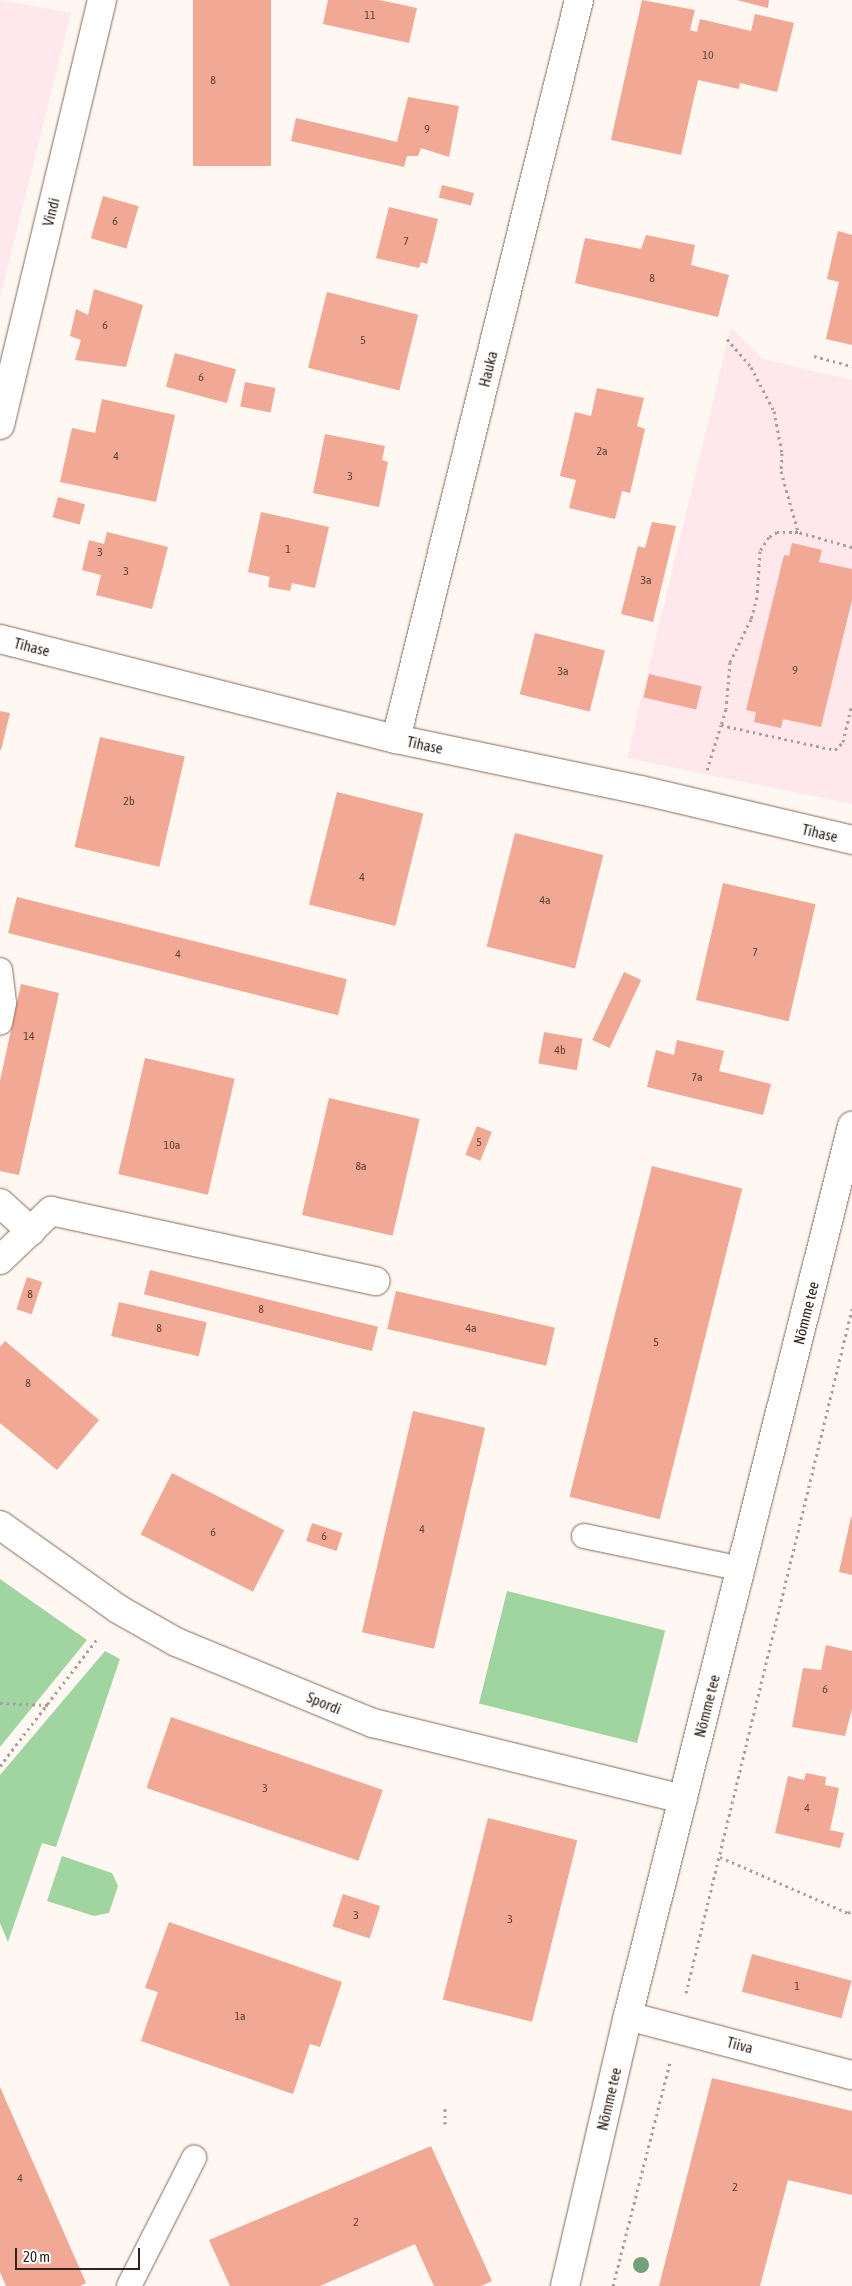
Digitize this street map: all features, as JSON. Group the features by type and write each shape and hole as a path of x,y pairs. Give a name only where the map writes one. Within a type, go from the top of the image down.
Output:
{"street":[{"name":"Vindi","path":"0,425 102,0"},
{"name":"Hauka","path":"396,739 579,0"},
{"name":"Tihase","path":"0,639 396,739 852,840"},
{"name":"Nõmme tee","path":"565,2286 628,2016 852,1126"},
{"path":"0,1203 31,1231"},
{"path":"0,1260 51,1211 376,1281"},
{"name":"Spordi","path":"0,1525 118,1609 176,1642 373,1723 683,1799"},
{"name":"Tiiva","path":"628,2016 852,2075"}],"lane":[{"path":"0,970 4,1003 0,1023"},
{"path":"584,1536 742,1569"},
{"path":"129,2286 194,2158"}],"path":[{"path":"727,339 752,367 774,411 782,453 780,471 798,532"},
{"path":"814,356 852,366"},
{"path":"698,805 726,709 730,662 744,637 757,597 760,551 777,532 798,532 852,547"},
{"path":"721,725 835,750 843,742 852,704"},
{"path":"686,1996 852,1309"},
{"path":"0,1766 48,1705 118,1609"},
{"path":"0,1703 48,1705"},
{"path":"720,1857 848,1913 852,1911"},
{"path":"613,2286 669,2065"},
{"path":"445,2106 445,2124"}],"shaded area":[{"path":"0,0 71,13 0,298"},
{"path":"731,327 763,359 852,380 852,804 627,758"}],"green space":[{"path":"0,1579 87,1640 0,1747"},
{"path":"507,1591 665,1630 637,1743 479,1704"},
{"path":"105,1651 120,1659 56,1847 42,1843 8,1942 0,1923 0,1775"},
{"path":"62,1856 112,1873 118,1886 109,1913 94,1916 47,1901"}],"building":[{"path":"193,0 271,0 271,166 193,166"},
{"path":"328,0 379,0 417,8 409,43 323,24"},
{"path":"642,0 695,10 690,30 697,32 700,19 751,31 755,14 794,23 777,92 740,83 739,89 698,80 681,155 611,140"},
{"path":"737,0 769,0 768,8"},
{"path":"408,97 459,106 449,157 421,148 418,156 407,156 404,167 291,141 296,118 397,142"},
{"path":"442,185 474,193 471,206 439,198"},
{"path":"103,196 139,206 126,248 91,238"},
{"path":"389,207 438,219 427,264 421,262 419,268 376,258"},
{"path":"838,231 852,235 852,345 826,339 839,282 827,279"},
{"path":"646,235 695,245 691,265 729,275 718,317 575,283 585,238 641,249"},
{"path":"94,289 143,305 126,367 75,360 81,340 70,336 76,309 88,315"},
{"path":"327,292 418,315 399,390 308,368"},
{"path":"175,353 236,369 227,403 166,387"},
{"path":"245,382 275,388 271,412 240,407"},
{"path":"597,388 644,398 637,426 645,429 630,493 622,491 615,519 569,508 576,480 560,476 575,412 591,416"},
{"path":"102,399 175,415 156,502 60,482 72,428 95,433"},
{"path":"325,434 385,446 382,460 388,462 379,507 313,493"},
{"path":"58,497 85,504 80,525 53,517"},
{"path":"261,512 329,527 315,588 292,583 290,591 268,587 270,577 248,572"},
{"path":"652,522 676,526 653,622 621,614 638,546 645,548"},
{"path":"107,532 168,547 152,609 96,595 101,575 82,570 89,540 104,544"},
{"path":"792,543 822,550 819,562 852,569 852,600 821,727 783,719 781,728 754,722 756,712 746,710 784,555 789,556"},
{"path":"535,633 605,650 590,712 520,694"},
{"path":"649,674 702,686 696,710 644,697"},
{"path":"0,711 10,713 1,750 0,750"},
{"path":"100,737 185,757 159,867 75,847"},
{"path":"337,792 423,814 395,926 309,905"},
{"path":"515,833 603,855 575,969 487,947"},
{"path":"723,883 816,904 789,1021 696,1000"},
{"path":"17,897 347,979 338,1015 8,933"},
{"path":"624,972 641,980 610,1048 592,1040"},
{"path":"21,984 59,993 19,1175 0,1171 0,1081"},
{"path":"544,1032 582,1039 577,1070 538,1064"},
{"path":"677,1040 724,1051 719,1071 771,1084 763,1115 647,1087 656,1050 674,1055"},
{"path":"145,1058 235,1079 208,1195 118,1174"},
{"path":"329,1098 420,1119 393,1236 302,1215"},
{"path":"477,1126 492,1132 480,1161 465,1155"},
{"path":"652,1166 742,1188 660,1519 570,1497"},
{"path":"150,1270 378,1327 372,1351 144,1294"},
{"path":"27,1277 42,1282 32,1314 16,1309"},
{"path":"396,1291 555,1328 546,1366 387,1329"},
{"path":"119,1302 207,1322 199,1356 111,1336"},
{"path":"5,1341 99,1420 57,1470 0,1423 0,1347"},
{"path":"413,1411 485,1428 434,1649 362,1632"},
{"path":"172,1473 284,1530 253,1592 141,1534"},
{"path":"852,1517 852,1575 839,1572"},
{"path":"312,1523 342,1533 337,1551 306,1541"},
{"path":"826,1645 852,1651 852,1709 845,1736 792,1727 803,1668 821,1670"},
{"path":"171,1717 383,1790 358,1861 147,1788"},
{"path":"806,1773 826,1777 825,1785 839,1788 830,1830 844,1833 840,1848 775,1833 788,1776 804,1780"},
{"path":"488,1818 577,1840 532,2022 443,1999"},
{"path":"343,1894 380,1906 370,1938 332,1926"},
{"path":"169,1922 342,1982 320,2047 310,2044 293,2094 141,2041 158,1992 145,1988"},
{"path":"752,1954 851,1981 841,2018 742,1992"},
{"path":"712,2078 852,2111 852,2195 788,2180 760,2286 659,2286"},
{"path":"0,2087 86,2283 80,2286 6,2286 0,2272"},
{"path":"431,2146 492,2281 481,2286 434,2286 415,2244 320,2286 230,2286 209,2240"}]}
